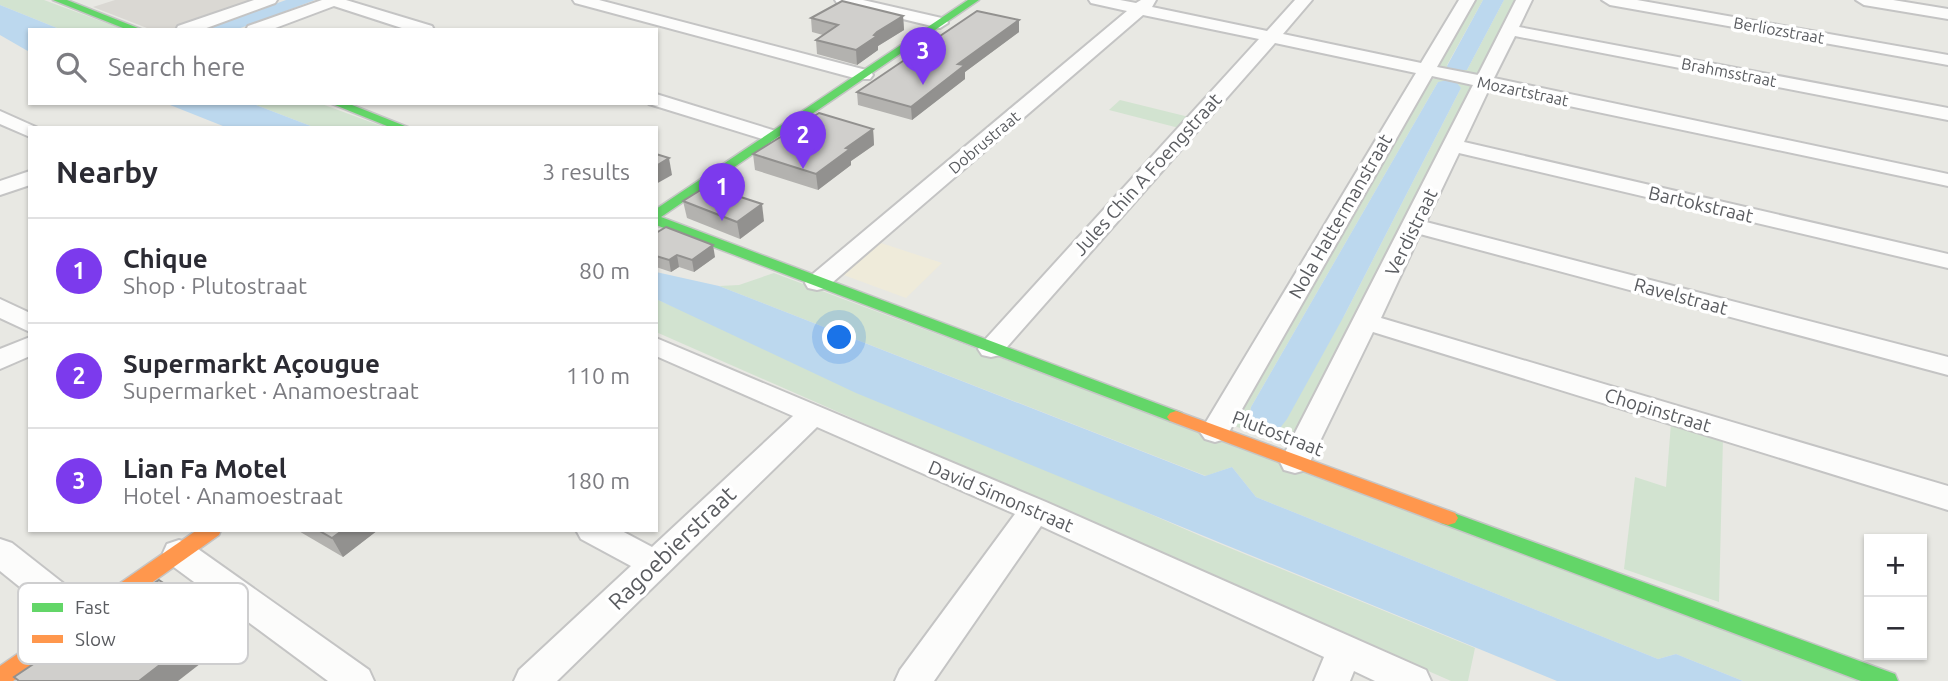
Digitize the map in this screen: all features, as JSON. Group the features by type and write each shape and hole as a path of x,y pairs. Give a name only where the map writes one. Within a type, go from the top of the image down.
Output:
{"street":[{"path":"58,0 133,28"},
{"path":"190,28 269,0"},
{"path":"581,0 864,75"},
{"path":"842,0 940,23"},
{"path":"658,216 974,0"},
{"name":"Mozartstraat","path":"1097,0 1145,4 1270,37 1948,180"},
{"name":"Jules Chin A Foengstraat","path":"991,349 1304,0"},
{"name":"Nola Hattermanstraat","path":"1214,432 1467,0"},
{"name":"Verdistraat","path":"1295,462 1367,322 1524,0"},
{"name":"Berliozstraat","path":"1610,0 1948,60"},
{"path":"1864,0 1948,13"},
{"path":"260,28 335,1 420,28"},
{"name":"Dobrustraat","path":"817,284 1145,4"},
{"name":"Brahmsstraat","path":"1509,30 1948,114"},
{"path":"658,101 772,136"},
{"path":"341,105 399,126"},
{"path":"0,117 28,130"},
{"name":"Bartokstraat","path":"1453,146 1948,261"},
{"path":"0,189 28,178"},
{"name":"Plutostraat","path":"658,218 817,284 1887,681"},
{"name":"Ravelstraat","path":"1413,225 1948,366"},
{"path":"0,307 28,323"},
{"name":"Chopinstraat","path":"1367,322 1948,498"},
{"path":"0,360 28,346"},
{"name":"David Simonstraat","path":"658,347 1035,510 1338,666 1413,681"},
{"name":"Ragoebierstraat","path":"533,681 811,415"},
{"path":"913,681 1035,510"},
{"path":"136,583 209,532"},
{"path":"596,532 655,564"},
{"path":"0,552 39,583"},
{"path":"179,553 220,583"},
{"path":"248,603 356,681"},
{"path":"0,678 20,664"}],"shaded area":[{"path":"115,0 261,0 180,28 147,28 93,7"}],"green space":[{"path":"0,0 44,0 120,28 57,28 0,5"},
{"path":"1472,0 1483,0 1447,65 1450,70 1467,70 1504,0 1518,0 1480,73 1476,75 1442,71 1435,66"},
{"path":"1441,77 1465,82 1472,88 1295,437 1285,441 1237,427 1233,421 1429,80","holes":["1438,82 1461,88 1344,316 1249,417 1251,407"]},
{"path":"1120,100 1189,117 1179,128 1109,110"},
{"path":"256,105 324,105 382,126 311,126"},
{"path":"774,273 1863,681 1743,681 1676,654 1658,659 1256,497 1232,467 1206,476 719,286 739,285"},
{"path":"658,300 1203,537 1475,648 1468,681 1451,681 658,333"},
{"path":"1671,423 1723,438 1719,602 1624,569 1635,477 1666,487"}],"sand":[{"path":"878,242 942,263 906,298 841,274"}],"water":[{"path":"286,0 315,0 240,28 208,28"},
{"path":"1483,0 1504,0 1467,70 1449,70 1447,66"},
{"path":"0,5 57,28 28,28 28,51 0,35"},
{"path":"1448,80 1457,83 1461,88 1344,316 1287,419 1280,428 1269,432 1254,426 1249,418 1251,407 1438,82"},
{"path":"170,105 256,105 311,126 223,126"},
{"path":"658,272 719,286 1205,476 1232,467 1256,497 1658,659 1676,654 1743,681 1557,681 856,393 658,300"}],"building":[{"path":"842,1 903,16 877,32 874,35 877,36 856,50 816,40 838,25 811,18"},
{"path":"977,11 1019,20 958,64 965,65 911,107 857,92"},
{"path":"819,113 873,129 816,174 753,154"},
{"path":"658,155 669,158 658,165"},
{"path":"707,186 762,204 737,222 683,201"},
{"path":"666,227 713,245 692,260 677,255 669,260 658,257 658,232"},
{"path":"322,532 340,532 332,538"},
{"path":"33,664 161,664 139,681 19,681 14,677"}],"traffic: fast":[{"path":"58,0 133,28"},
{"path":"658,214 974,0"},
{"path":"341,105 399,126"},
{"path":"658,221 1176,417"},
{"path":"1448,518 1887,681"}],"traffic: slow":[{"path":"1176,417 1448,518"},
{"path":"136,583 209,532"},
{"path":"0,678 20,664"}],"place":[{"name":"Lian Fa Motel","path":"923,85"},
{"name":"Supermarkt Açougue","path":"803,169"},
{"name":"Chique","path":"722,221"}]}
